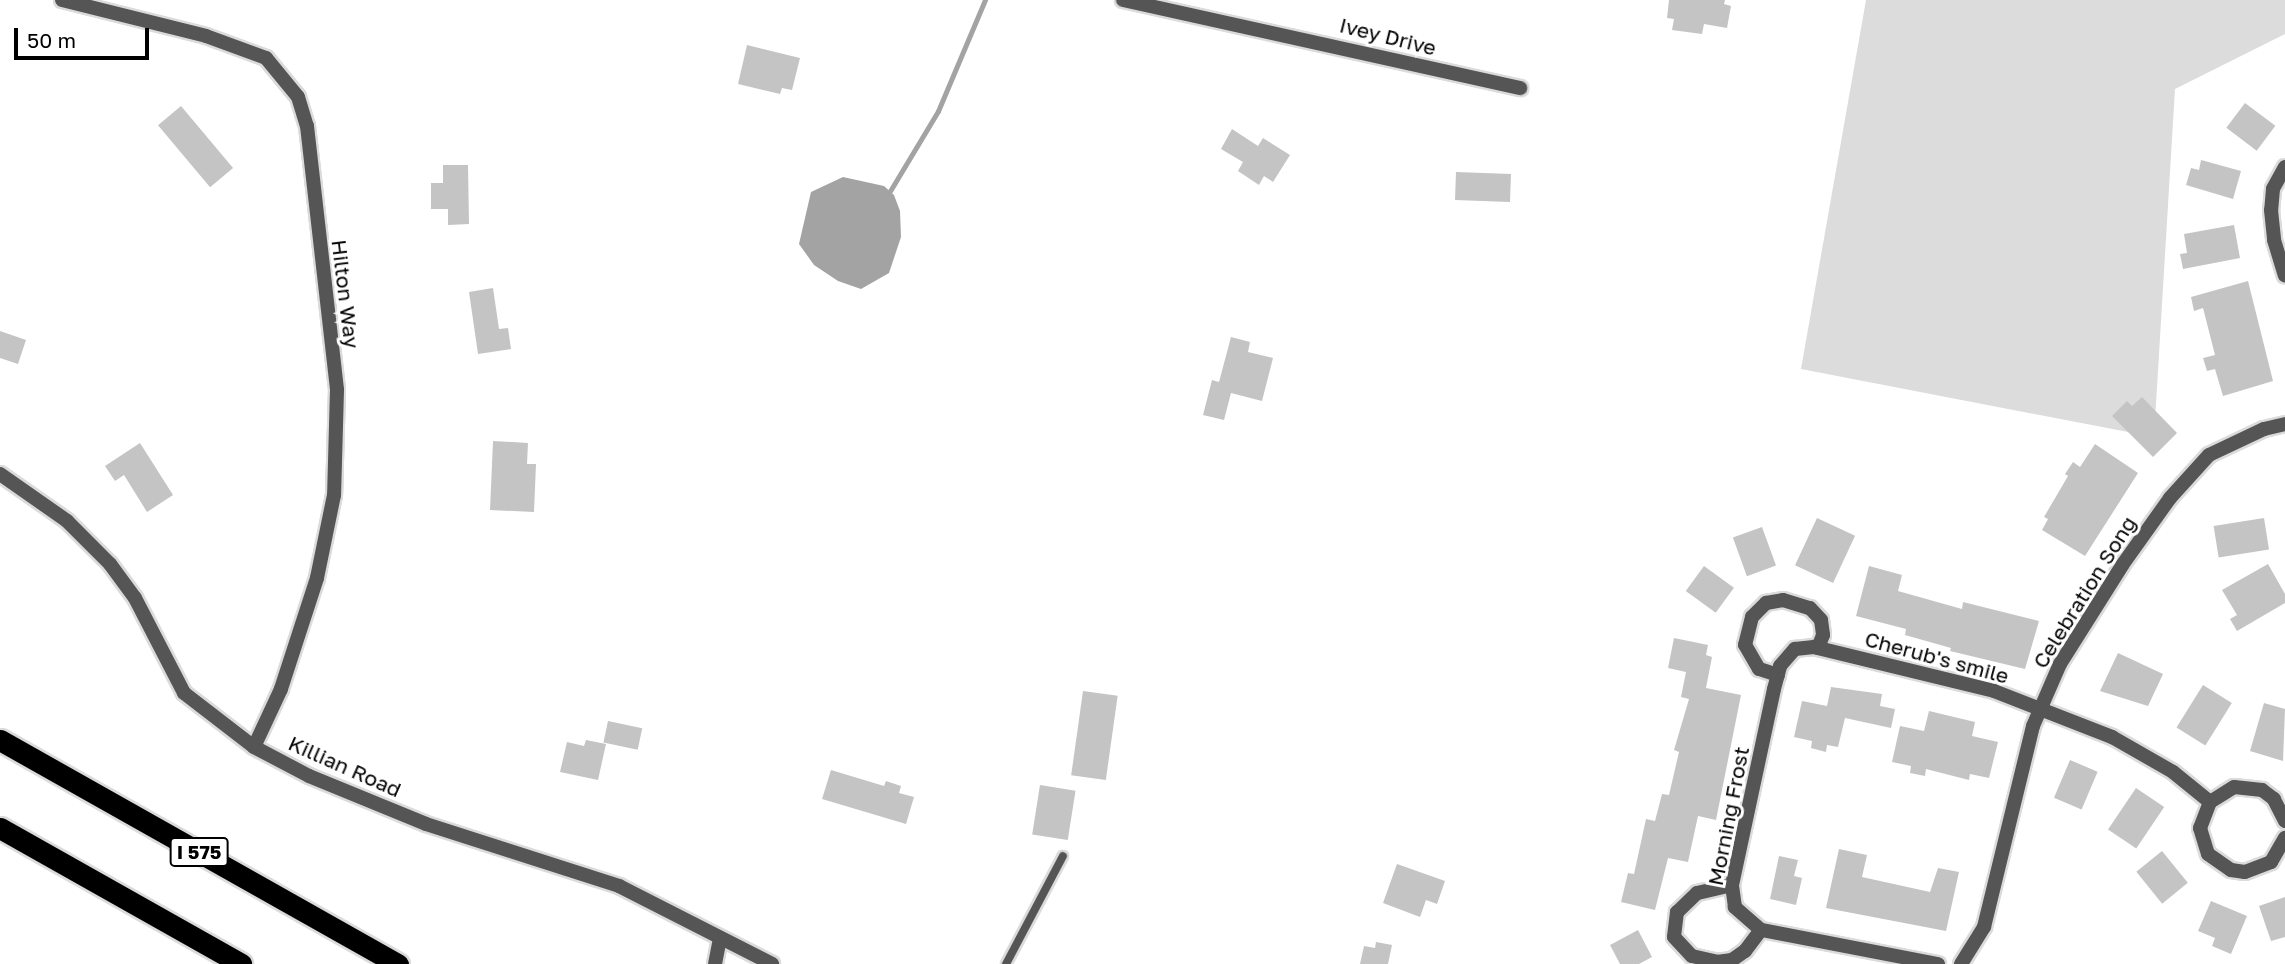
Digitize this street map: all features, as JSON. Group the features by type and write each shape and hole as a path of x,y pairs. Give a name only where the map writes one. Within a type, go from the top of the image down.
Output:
{"highway":[{"name":"I 575","path":"0,740 398,964"},
{"path":"0,828 241,964"}],"street":[{"name":"Hilton Way","path":"62,0 206,36 266,58 299,97 307,126 337,390 334,495 317,578 281,689 254,747"},
{"name":"Ivey Drive","path":"1123,0 1520,88"},
{"path":"2285,167 2273,189 2272,210 2274,240 2285,275"},
{"name":"Celebration Song","path":"1961,964 1984,927 1999,876 2019,774 2040,711 2067,653 2170,498 2209,455 2264,429 2285,424"},
{"name":"Killian Road","path":"0,474 67,521 110,564 135,598 184,693 254,747 309,776 426,824 619,886 772,964"},
{"path":"1778,676 1759,669 1745,645 1752,617 1766,603 1783,600 1810,608 1821,620 1823,635 1818,648"},
{"name":"Cherub's smile","path":"1795,649 1818,648 1994,691 2112,737 2173,772 2210,802"},
{"name":"Morning Frost","path":"1761,930 1735,907 1732,885 1778,676 1795,649"},
{"path":"2285,821 2274,799 2248,786 2234,787 2210,802 2203,814 2202,842 2208,854 2231,870 2245,872 2270,862 2285,838"},
{"path":"1732,885 1697,893 1677,912 1674,937 1692,956 1717,962 1732,960 1745,951 1761,930 1938,964"},
{"path":"715,964 720,938"}],"lane":[{"path":"1006,964 1063,856"}],"shaded area":[{"path":"1866,0 2285,0 2285,34 2175,89 2154,437 1801,369"},
{"path":"843,177 884,186 894,195 900,211 901,237 889,273 861,289 838,281 814,265 799,244 811,192"}],"building":[{"path":"1669,0 1725,0 1724,4 1731,6 1727,28 1704,24 1702,34 1672,30 1674,19 1667,18"},
{"path":"747,45 800,58 792,90 782,88 780,94 738,84"},
{"path":"2245,103 2275,126 2257,151 2226,128"},
{"path":"181,106 233,168 210,187 158,125"},
{"path":"1232,129 1258,146 1263,138 1290,155 1273,182 1264,176 1259,185 1238,171 1243,162 1221,149"},
{"path":"2201,160 2241,171 2233,199 2186,185 2191,168 2199,170"},
{"path":"443,165 468,165 469,224 448,225 448,209 431,209 431,183 443,183"},
{"path":"1456,172 1511,174 1510,202 1455,200"},
{"path":"2234,225 2240,258 2183,269 2180,254 2187,253 2184,234"},
{"path":"2248,281 2273,381 2223,396 2215,369 2207,371 2203,358 2215,355 2203,308 2194,311 2191,297"},
{"path":"493,288 499,329 508,328 511,349 478,354 469,292"},
{"path":"0,331 26,340 18,364 0,358"},
{"path":"1231,337 1250,342 1248,352 1273,358 1262,401 1231,393 1224,420 1203,415 1212,380 1219,382"},
{"path":"2142,397 2177,433 2153,457 2112,416 2127,401 2132,406"},
{"path":"493,441 528,443 527,464 536,464 534,512 490,510"},
{"path":"140,443 173,495 147,512 124,475 115,481 105,466"},
{"path":"2095,444 2138,473 2085,556 2042,530 2048,519 2044,517 2068,476 2065,474 2073,462 2080,467"},
{"path":"1817,518 1855,536 1833,583 1795,565"},
{"path":"2264,518 2269,550 2219,558 2214,526"},
{"path":"1762,527 1776,566 1747,576 1733,538"},
{"path":"2268,564 2285,594 2285,603 2237,631 2230,619 2237,615 2222,590"},
{"path":"1704,566 1734,588 1716,613 1686,591"},
{"path":"1869,566 1902,575 1898,591 1962,609 1963,602 2039,621 2025,669 1950,651 1951,648 1905,635 1906,629 1856,616"},
{"path":"1674,638 1708,645 1706,655 1712,657 1706,688 1741,695 1716,820 1698,816 1688,862 1668,858 1655,910 1621,902 1628,873 1634,874 1646,819 1655,821 1662,794 1669,795 1679,752 1674,750 1689,699 1681,697 1686,672 1668,668"},
{"path":"2118,653 2163,674 2148,706 2100,691"},
{"path":"2203,685 2232,703 2205,745 2177,727"},
{"path":"1831,687 1882,694 1880,706 1895,709 1891,728 1845,718 1838,747 1827,745 1826,752 1811,748 1812,741 1794,737 1802,701 1827,706"},
{"path":"1083,691 1118,696 1106,780 1071,775"},
{"path":"2264,703 2285,709 2283,761 2250,751"},
{"path":"1929,711 1975,722 1972,736 1998,742 1989,778 1970,774 1969,780 1926,769 1925,776 1910,773 1911,766 1892,762 1900,726 1924,731"},
{"path":"608,721 642,728 638,750 603,743"},
{"path":"586,740 606,744 598,780 560,772 567,742 584,746"},
{"path":"2070,760 2098,772 2082,809 2054,798"},
{"path":"831,770 884,786 886,781 901,786 899,793 914,797 906,824 822,799"},
{"path":"1040,785 1076,791 1068,840 1032,834"},
{"path":"2136,788 2164,807 2136,848 2108,829"},
{"path":"1839,849 1867,855 1862,877 1930,892 1938,868 1959,872 1946,931 1826,908"},
{"path":"2162,851 2188,883 2162,904 2136,872"},
{"path":"1779,856 1798,860 1794,876 1802,878 1796,905 1770,899"},
{"path":"1397,864 1445,881 1437,904 1426,900 1420,917 1383,903"},
{"path":"2285,897 2285,937 2271,941 2259,906"},
{"path":"2211,901 2247,916 2231,954 2212,946 2215,938 2198,931"},
{"path":"1638,930 1652,957 1639,964 1620,964 1610,945"},
{"path":"1376,942 1392,945 1388,964 1360,964 1364,946 1375,948"}],"waterway":[{"path":"890,191 938,111 985,0"}]}
